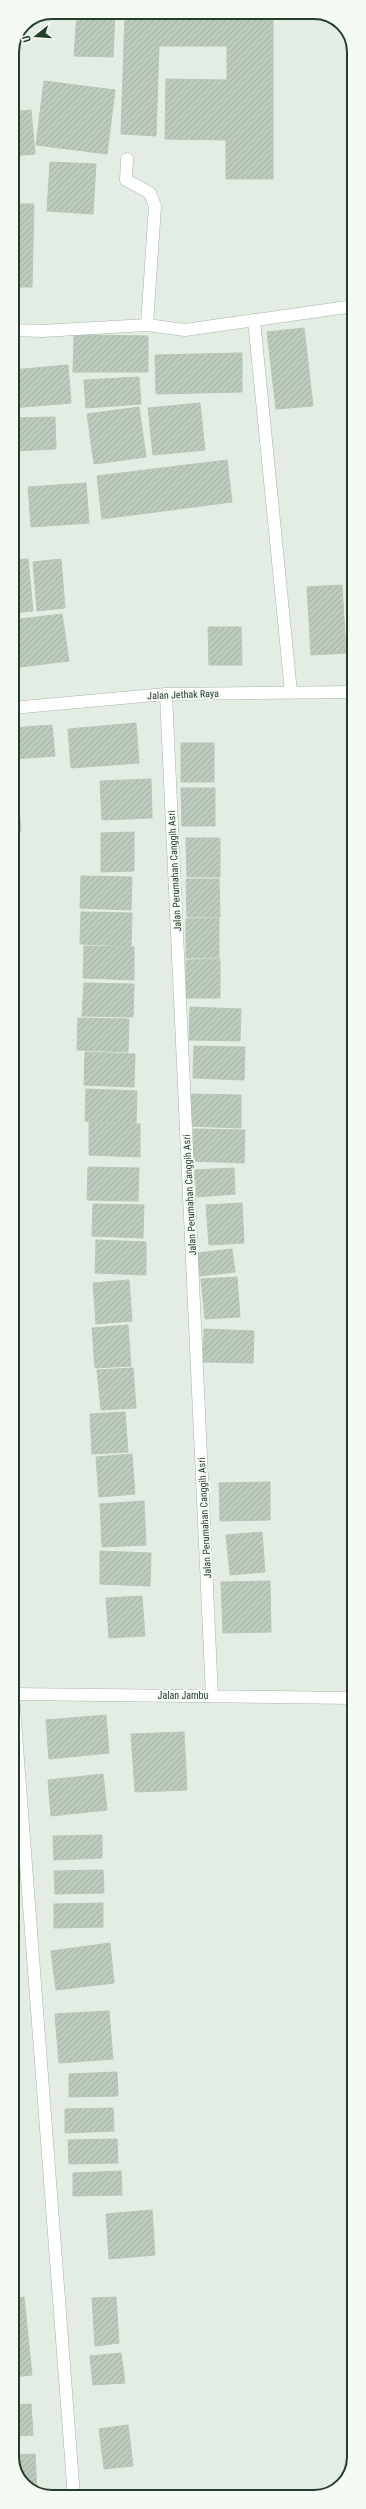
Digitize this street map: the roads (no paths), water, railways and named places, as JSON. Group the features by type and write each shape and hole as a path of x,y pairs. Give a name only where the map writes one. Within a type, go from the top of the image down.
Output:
{"street":[{"path":"127,159 126,180 150,193 155,206 147,325"},
{"path":"19,330 147,325 184,330 347,307"},
{"path":"254,320 291,692"},
{"name":"Jalan Jethak Raya","path":"19,707 166,694 347,692"},
{"name":"Jalan Perumahan Canggih Asri","path":"166,694 212,1696"},
{"name":"Jalan Jambu","path":"19,1694 347,1698"},
{"path":"19,1773 73,2490"}]}
